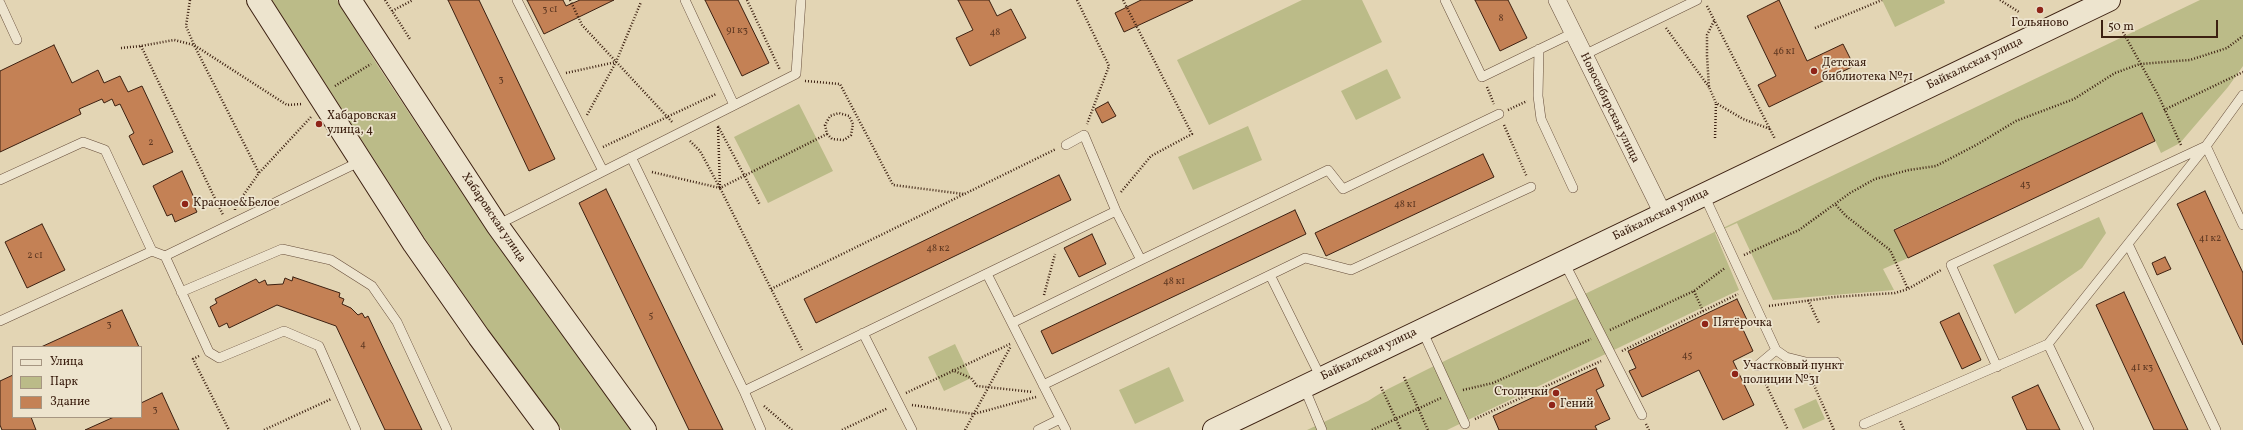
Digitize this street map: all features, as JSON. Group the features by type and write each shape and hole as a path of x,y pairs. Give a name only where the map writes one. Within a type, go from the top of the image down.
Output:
{"main road":[{"path":"258,0 414,244 548,430"},
{"name":"Хабаровская улица","path":"350,0 496,225 645,430"},
{"name":"Байкальская улица","path":"1214,430 1704,195 2081,9 2109,0"}],"street":[{"name":"Новосибирская улица","path":"1558,0 1584,56 1663,214"}],"lane":[{"path":"517,0 603,171"},
{"path":"685,0 734,105"},
{"path":"496,225 603,171 633,161 681,132 796,74 801,0"},
{"path":"1445,0 1482,77 1573,32"},
{"path":"1584,56 1697,0"},
{"path":"0,3 17,40"},
{"path":"1539,49 1538,96 1541,119 1572,188"},
{"path":"1864,424 2048,344 2206,146 2243,95"},
{"path":"1012,323 1328,170 1343,189 1499,114"},
{"path":"1066,144 1084,135 1116,211 1141,260"},
{"path":"0,180 83,142 105,150 152,251 165,256 209,352 219,358 284,332 319,346 356,430"},
{"path":"1997,367 1951,265 2206,146"},
{"path":"2206,146 2243,226"},
{"path":"633,161 744,391 761,430"},
{"path":"165,256 361,162"},
{"path":"1043,385 1306,258 1351,270 1531,187"},
{"path":"1704,195 1776,350 1786,357 1803,361 1836,362"},
{"path":"744,391 1116,211"},
{"path":"2128,244 2216,430"},
{"path":"181,292 282,250 331,260 372,286 397,322 448,430"},
{"path":"0,321 152,251"},
{"path":"1564,262 1642,415"},
{"path":"987,274 1066,430"},
{"path":"1270,275 1312,383 1322,430"},
{"path":"1422,330 1465,424"},
{"path":"863,333 912,430"},
{"path":"2048,344 2089,430"},
{"path":"1758,366 1776,350"},
{"path":"1038,430 1060,419"}],"path":[{"path":"190,0 186,26 194,45 260,173"},
{"path":"385,0 410,39"},
{"path":"392,11 413,0"},
{"path":"570,0 582,25 700,151 804,354"},
{"path":"746,0 785,79 840,84 893,185 964,194"},
{"path":"1077,0 1108,66 1090,110 1084,135"},
{"path":"1123,0 1192,134 1151,156 1123,189"},
{"path":"1704,0 1775,139"},
{"path":"1815,28 1882,0"},
{"path":"2000,0 2019,12"},
{"path":"581,127 616,62 641,2"},
{"path":"1659,19 1709,87 1716,103 1714,138"},
{"path":"1709,87 1707,35 1714,20"},
{"path":"2123,32 2186,155"},
{"path":"1372,430 1419,410 1450,394 1493,383 1694,291 1733,260 1799,230 1836,205 1850,193 1875,179 1909,170 1936,166 1978,144 2016,121 2064,105 2115,73 2140,64 2190,60 2227,48 2243,36"},
{"path":"121,48 174,40 194,45 287,105 297,106 304,103"},
{"path":"141,46 232,225"},
{"path":"328,90 375,61"},
{"path":"554,76 616,62"},
{"path":"2164,110 2243,72"},
{"path":"1482,77 1531,187"},
{"path":"593,151 727,89"},
{"path":"1499,114 1538,96"},
{"path":"1716,103 1743,119 1770,129"},
{"path":"839,112 848,116 853,124 851,135 844,140 832,139 827,134 825,125 830,116 839,112"},
{"path":"232,225 235,207 260,173 312,116"},
{"path":"713,116 760,205"},
{"path":"718,126 720,188"},
{"path":"633,161 650,172 720,188 827,134"},
{"path":"771,289 1066,144"},
{"path":"1836,205 1846,216 1890,250 1908,289"},
{"path":"1040,309 1060,238"},
{"path":"1757,308 1808,300 1895,293 1908,289 1951,265"},
{"path":"1694,291 1703,311"},
{"path":"1808,300 1819,323"},
{"path":"842,430 952,370 1012,343 991,386 965,430"},
{"path":"209,352 193,359 229,430"},
{"path":"1803,361 1834,430"},
{"path":"1758,366 1788,430"},
{"path":"952,370 971,378 977,386 991,386 1048,394"},
{"path":"1404,377 1428,430"},
{"path":"1382,387 1401,430"},
{"path":"744,391 792,430"},
{"path":"897,401 974,414 1048,394"},
{"path":"264,430 340,395"}],"green space":[{"path":"272,0 337,0 378,66 489,234 631,430 562,430 487,328 424,237"},
{"path":"1302,0 1362,0 1382,42 1209,125 1177,60"},
{"path":"1882,0 1944,0 1945,3 1895,27"},
{"path":"2200,0 2243,0 2243,66 2228,87 2180,143 2161,153 2142,113 1894,229 1908,258 1883,269 1894,290 1773,300 1737,223 1715,233 1739,290 1447,430 1307,430 1368,401 1384,391 1432,367"},
{"path":"1387,69 1401,98 1356,120 1341,91"},
{"path":"799,104 833,171 768,203 734,137"},
{"path":"1248,126 1262,160 1193,190 1178,157"},
{"path":"2099,217 2106,233 2082,268 2015,314 1993,265"},
{"path":"955,344 971,378 944,391 928,357"},
{"path":"1169,367 1184,401 1135,424 1119,390"},
{"path":"1816,399 1825,419 1803,429 1794,409"}],"building":[{"path":"448,0 479,0 555,159 529,171"},
{"path":"527,0 563,0 566,6 580,0 614,0 544,34"},
{"path":"705,0 738,0 769,63 742,76"},
{"path":"958,0 989,0 997,16 1011,9 1026,38 970,66 956,38 973,30"},
{"path":"1141,0 1193,0 1124,32 1115,13"},
{"path":"1475,0 1508,0 1527,38 1500,51"},
{"path":"1779,0 1807,61 1843,44 1854,66 1769,107 1758,85 1776,76 1747,16"},
{"path":"54,45 72,83 98,70 104,83 120,76 128,92 142,86 173,152 143,165 129,136 134,133 120,104 115,106 112,99 104,103 102,99 79,109 81,114 0,152 0,71"},
{"path":"1108,102 1116,116 1102,123 1095,109"},
{"path":"2142,113 2155,141 1908,258 1894,230"},
{"path":"1483,154 1494,177 1326,256 1315,233"},
{"path":"182,171 196,202 193,204 197,212 175,222 172,214 167,216 153,186"},
{"path":"1059,175 1071,200 816,323 804,299"},
{"path":"606,189 723,430 689,430 579,203"},
{"path":"2205,191 2243,273 2243,345 2177,204"},
{"path":"1295,210 1306,234 1052,354 1041,331"},
{"path":"42,224 65,270 27,288 5,242"},
{"path":"1092,234 1106,264 1079,277 1064,248"},
{"path":"2165,257 2171,269 2157,275 2152,263"},
{"path":"293,277 340,293 339,297 344,299 342,304 351,308 358,315 362,313 365,318 368,316 422,430 385,430 336,326 277,305 229,328 227,323 219,327 210,307 217,303 215,299 256,279 259,283 265,280 267,285 283,284 285,278 292,281"},
{"path":"2124,292 2188,430 2154,430 2096,305"},
{"path":"1737,299 1747,320 1740,323 1753,351 1733,361 1754,405 1723,420 1699,370 1642,397 1629,371 1636,368 1628,351"},
{"path":"122,310 139,346 43,346"},
{"path":"1959,313 1981,360 1962,369 1940,322"},
{"path":"1596,368 1604,386 1596,390 1610,419 1595,426 1597,430 1499,430 1493,416"},
{"path":"12,375 12,418 31,418 36,430 2,430 0,425 0,381"},
{"path":"2038,385 2060,430 2027,430 2012,397"},
{"path":"162,393 179,430 85,430 112,418 142,418 142,403"}],"place":[{"name":"Гольяново","path":"2040,10"},
{"name":"Детская библиотека №71","path":"1814,71"},
{"name":"Хабаровская улица, 4","path":"319,124"},
{"name":"Красное&Белое","path":"185,204"},
{"name":"Пятёрочка","path":"1705,324"},
{"name":"Участковый пункт полиции №31","path":"1735,374"},
{"name":"Столички","path":"1556,393"},
{"name":"Гений","path":"1552,405"}]}
